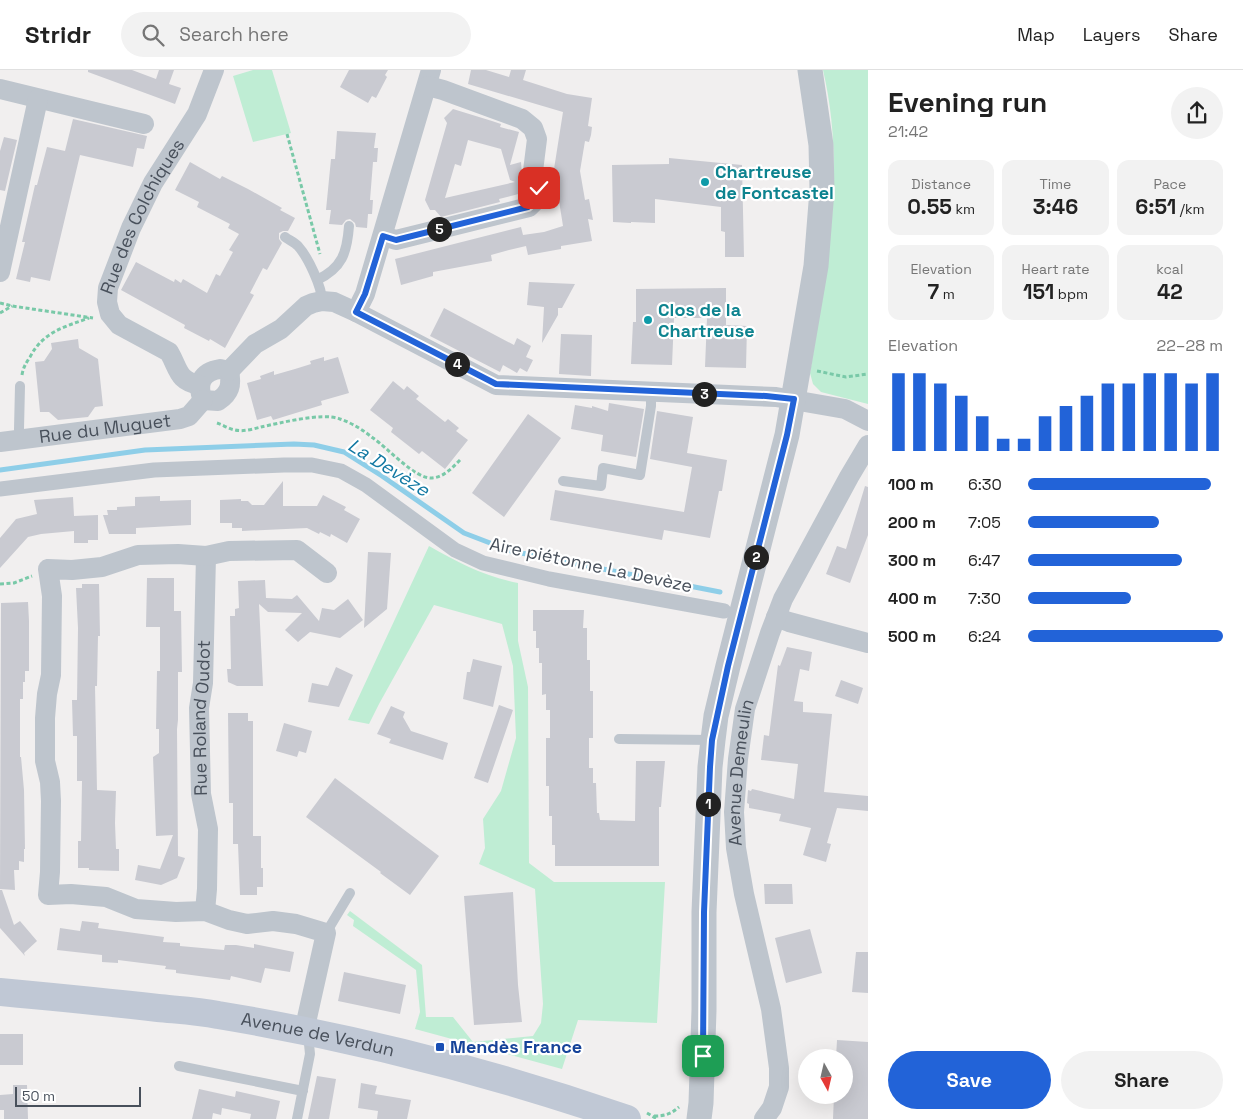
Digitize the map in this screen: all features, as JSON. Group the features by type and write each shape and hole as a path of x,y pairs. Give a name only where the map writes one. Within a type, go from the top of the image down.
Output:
{"main road":[{"name":"Avenue de Verdun","path":"0,992 217,1014 308,1032 450,1063 560,1096 627,1119"}],"street":[{"name":"Rue des Colchiques","path":"201,392 183,379 177,371 169,352 118,325 110,314 107,302 108,288 131,228 153,183 197,114 214,70"},
{"path":"689,1113 701,1103 704,1010 704,912 712,740 728,666 787,435 816,266 822,190 821,144 810,70"},
{"path":"356,312 365,294 429,78 445,90 522,119 533,128 537,139 533,171 539,188 537,199 528,207 396,240 383,236"},
{"path":"0,90 144,124"},
{"path":"0,272 38,99"},
{"path":"201,392 218,401 227,395 231,380 228,371 255,344 281,329 306,306 322,301 334,302 356,312 496,384 774,396 845,409 868,420"},
{"name":"Rue du Muguet","path":"0,442 180,419 188,416 201,392 204,376 211,371 220,369 228,371"},
{"name":"Avenue Demeulin","path":"764,1119 772,1108 779,1087 780,1068 771,1009 744,894 736,848 734,812 738,759 745,709 783,598 868,445"},
{"name":"Aire piétonne La Devèze","path":"0,489 154,470 312,465 341,472 366,485 455,550 483,563 549,579 724,611"},
{"path":"308,1032 307,1018 326,933 296,924 273,921 247,924 205,911 176,912 136,909 106,896 48,895 51,801 50,782 45,762 44,718 51,675 52,596 48,569 72,570 102,567 138,555 178,554 206,556 229,551 297,550 327,573"},
{"name":"Rue Roland Oudot","path":"205,911 208,830 201,794 199,708 203,683 206,556"},
{"path":"776,617 868,642"}],"lane":[{"path":"321,278 336,268 344,256 349,226"},
{"path":"285,237 298,246 321,278 322,301"},
{"path":"20,386 20,439"},
{"path":"563,481 601,486 603,468 640,475 651,406 651,392"},
{"path":"619,739 712,740"},
{"path":"326,933 350,893"},
{"path":"297,1119 310,1054 308,1032"},
{"path":"179,1066 303,1091"}],"path":[{"path":"287,134 321,278"},
{"path":"0,303 89,317 100,318 110,314"},
{"path":"0,313 12,306"},
{"path":"20,386 23,369 36,344 51,333 89,317"},
{"path":"800,367 846,377 868,374"},
{"path":"217,423 235,430 251,429 303,419 338,418 354,425 373,438 410,470 422,476 431,478 441,476 450,471 460,460"},
{"path":"0,584 14,583 48,569"},
{"path":"654,1116 689,1113"}],"green space":[{"path":"253,70 272,70 291,133 253,142 233,76"},
{"path":"823,70 868,70 868,404 821,392 813,384 810,373 827,259 834,184 830,108"},
{"path":"429,546 472,568 494,577 518,583 518,641 528,687 529,863 554,882 665,882 657,1023 578,1020 562,1069 415,1029 420,1012 416,970 353,926 354,920 347,915 350,911 422,965 426,1017 453,1017 473,1042 533,1036 541,1023 543,1004 535,889 479,864 485,848 483,819 501,791 516,738 513,666 502,624 434,605 369,724 348,720"}],"building":[{"path":"88,70 132,70 156,79 159,70 174,70 169,84 181,88 175,104 88,72"},
{"path":"349,70 388,70 385,75 387,77 376,98 372,96 368,103 340,87"},
{"path":"471,70 486,70 509,77 511,70 526,70 523,80 567,94 592,98 588,126 592,127 591,135 589,142 585,141 580,171 585,200 589,199 593,220 588,219 592,241 561,246 561,249 528,255 526,246 491,255 492,261 433,272 433,276 401,285 395,259 521,227 523,235 544,232 563,226 554,169 563,112 468,84"},
{"path":"453,109 501,124 500,127 519,132 510,165 521,162 526,192 499,199 500,202 441,217 435,210 430,210 425,200 447,123 444,118","holes":["468,140 501,149 510,180 515,182 445,198 455,164 461,166"]},
{"path":"73,119 147,136 144,149 137,148 133,167 80,155 50,281 31,277 30,282 16,279 35,185 37,185 47,147 65,151"},
{"path":"337,131 376,133 374,148 378,148 377,162 373,162 370,200 373,200 372,214 368,214 367,228 356,227 355,223 350,219 346,220 342,225 329,224 331,210 326,210 331,159 335,159"},
{"path":"4,137 17,140 5,191 0,190 0,151"},
{"path":"669,158 742,165 744,257 725,257 725,232 721,231 721,207 655,199 655,223 613,222 612,165 669,164"},
{"path":"190,162 220,179 222,176 248,189 282,208 280,210 295,218 288,231 279,233 279,239 282,243 267,270 263,268 250,293 254,295 225,348 210,339 209,341 184,328 185,325 121,290 136,262 174,282 175,279 181,283 183,279 207,293 216,274 220,276 233,252 229,250 239,234 228,228 230,224 197,207 199,202 175,190"},
{"path":"529,282 575,284 562,308 558,308 558,315 542,343 544,307 527,305"},
{"path":"726,288 726,325 747,326 746,368 705,367 707,318 674,318 672,365 631,364 633,322 636,322 636,289"},
{"path":"444,308 514,345 517,338 531,346 526,357 533,360 527,372 520,368 517,373 503,365 500,372 430,336"},
{"path":"561,334 592,335 591,376 559,374"},
{"path":"78,339 79,348 98,359 103,406 95,407 88,417 58,420 49,412 40,412 35,362 44,361 52,349 51,343"},
{"path":"324,357 324,361 338,357 349,393 321,401 322,405 273,420 271,416 257,420 247,383 261,379 260,376 274,371 274,375 311,364 310,361"},
{"path":"393,381 404,390 407,386 419,396 416,399 445,422 448,419 459,428 456,431 468,440 445,469 422,451 419,454 391,432 393,428 370,410"},
{"path":"609,403 644,409 636,457 601,451 603,435 571,429 575,405 592,408 592,406 608,411"},
{"path":"657,411 693,417 687,453 727,460 722,491 719,491 710,538 664,530 662,540 550,520 555,490 684,512 692,467 650,459"},
{"path":"528,414 561,438 504,517 472,493"},
{"path":"283,481 283,506 317,506 323,495 346,507 344,510 360,519 347,543 331,534 330,537 307,528 242,531 242,528 232,528 232,523 220,523 220,500 241,499 241,501 248,501 252,505 264,505"},
{"path":"865,486 868,487 868,535 850,583 826,574 837,546 846,549"},
{"path":"160,496 160,501 191,500 191,525 136,528 136,534 109,534 103,515 108,515 107,510 117,510 117,507 135,506 135,497"},
{"path":"73,497 74,516 98,515 98,540 88,540 88,543 74,543 74,531 28,537 0,568 0,538 16,519 37,514 34,500"},
{"path":"368,552 391,553 387,609 364,628"},
{"path":"147,578 174,578 174,611 181,611 182,672 178,672 177,729 178,856 185,858 177,878 161,885 135,880 138,865 160,869 173,835 156,836 153,757 159,753 159,729 156,729 157,671 160,671 160,627 146,627"},
{"path":"265,580 266,598 292,599 297,595 319,621 322,608 334,610 348,599 363,620 340,638 310,632 298,642 285,630 302,613 268,612 259,604 263,686 237,686 228,682 227,669 231,669 230,616 235,616 235,609 239,608 238,581"},
{"path":"82,584 99,584 100,636 98,636 97,686 95,686 97,790 116,791 115,823 116,849 119,849 119,871 78,868 78,841 81,841 82,781 77,781 77,736 73,736 72,700 77,700 78,628 76,588 82,588"},
{"path":"28,602 29,671 25,671 23,699 20,699 20,757 24,790 24,862 19,861 19,870 14,870 15,890 0,889 1,603"},
{"path":"533,610 584,610 583,628 587,628 587,660 590,660 590,691 593,691 593,738 589,738 589,768 593,768 593,783 596,783 597,813 599,813 600,820 635,821 636,761 665,761 661,807 659,807 659,866 555,866 555,845 552,845 552,816 549,816 549,786 546,786 546,738 550,738 550,710 546,710 546,694 542,695 542,663 539,663 539,648 536,648 536,631 533,631"},
{"path":"787,647 812,652 809,671 800,669 794,701 803,702 803,712 832,714 824,792 868,796 868,811 837,808 827,843 831,844 826,862 803,855 811,828 779,821 781,814 749,808 747,803 748,790 751,791 752,789 794,799 798,764 761,760 764,735 769,736 778,665 780,666"},
{"path":"473,659 502,666 493,707 463,699 467,672 470,672"},
{"path":"336,667 353,675 339,707 308,702 312,683 328,686"},
{"path":"841,680 863,688 858,704 835,696"},
{"path":"499,705 513,710 488,783 474,778"},
{"path":"391,706 405,712 403,717 411,731 448,743 443,760 389,743 391,739 377,734"},
{"path":"228,713 248,713 248,721 253,721 253,836 261,836 261,868 263,868 263,887 257,887 257,895 240,895 238,844 233,844 233,803 229,803"},
{"path":"284,723 312,731 306,753 299,751 297,757 276,751"},
{"path":"335,778 439,856 410,895 306,817"},
{"path":"764,884 792,884 793,904 765,904"},
{"path":"0,890 2,890 14,925 20,921 37,941 24,953 25,956 0,928"},
{"path":"513,892 522,1022 474,1025 464,896"},
{"path":"82,921 99,923 98,928 164,937 163,942 180,943 180,946 224,950 225,945 254,948 254,944 294,952 290,972 265,968 261,983 231,976 230,980 176,973 176,970 165,969 166,966 118,960 118,963 102,962 102,955 57,950 60,928 80,931"},
{"path":"810,929 822,973 786,983 775,938"},
{"path":"856,952 868,952 868,993 852,992"},
{"path":"344,972 406,985 400,1014 338,1001"},
{"path":"0,1034 23,1034 23,1065 0,1065"},
{"path":"837,1040 868,1042 868,1119 833,1119 834,1104 853,1104 853,1049 836,1049"},
{"path":"317,1076 336,1079 329,1119 308,1119"},
{"path":"361,1083 377,1086 375,1094 411,1100 407,1119 377,1119 378,1111 358,1108"},
{"path":"13,1085 27,1085 28,1119 4,1119 4,1110 0,1110 0,1095 13,1094"},
{"path":"199,1089 235,1097 236,1091 280,1101 276,1119 250,1119 251,1114 222,1108 221,1115 213,1113 212,1119 192,1119"}],"waterway":[{"name":"La Devèze","path":"0,470 145,450 294,444 314,445 344,452 464,533 511,551 720,592"}],"place":[{"name":"Chartreuse de Fontcastel","path":"705,182"},
{"name":"Clos de la Chartreuse","path":"648,320"},
{"name":"Mendès France","path":"440,1047"}],"route":[{"path":"539,188 537,199 528,207 396,240 383,236 365,294 356,312 496,384 766,396 794,399 787,435 728,666 712,740 704,912 703,1056"}]}
